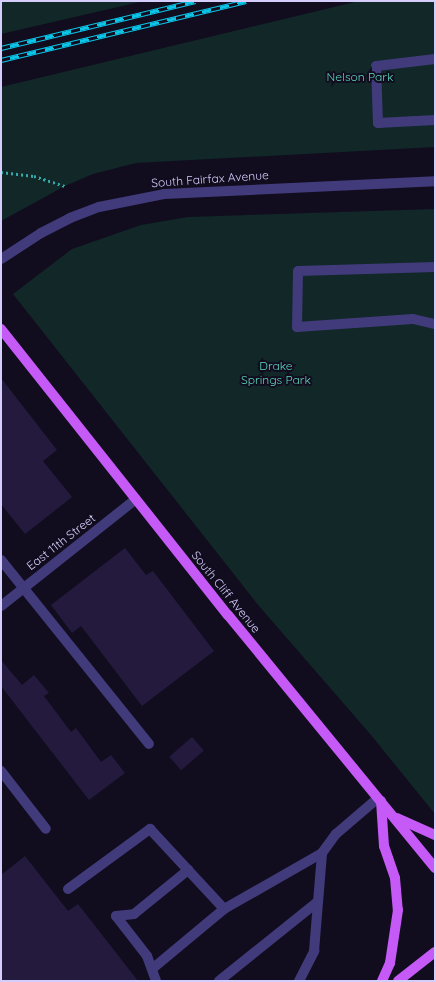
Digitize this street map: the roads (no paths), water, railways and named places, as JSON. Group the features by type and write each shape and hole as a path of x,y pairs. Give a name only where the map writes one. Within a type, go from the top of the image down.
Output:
{"main road":[{"name":"South Cliff Avenue","path":"1,329 136,499 435,868"},
{"path":"379,799 384,846 395,878 398,910 390,963 382,981"},
{"path":"392,815 435,836"},
{"path":"398,981 435,952"}],"street":[{"path":"435,59 376,66 378,123 435,120"},
{"name":"South Fairfax Avenue","path":"1,259 41,233 70,218 99,207 157,195 208,190 435,181"},
{"path":"435,267 298,270 297,327 413,319 435,324"},
{"name":"East 11th Street","path":"1,606 136,499"},
{"path":"1,560 149,744"},
{"path":"1,771 46,829"},
{"path":"152,969 224,909 322,853 336,834 379,799"},
{"path":"68,889 150,828 224,909"},
{"path":"299,981 314,950 316,903 322,853"},
{"path":"156,981 147,956 116,916 134,914 188,870"},
{"path":"219,981 316,903"}],"railway":[{"path":"1,48 195,1"},
{"path":"1,60 246,1"}],"park label":[{"name":"Nelson Park","path":"360,77"},
{"name":"Drake Springs Park","path":"276,373"}]}
